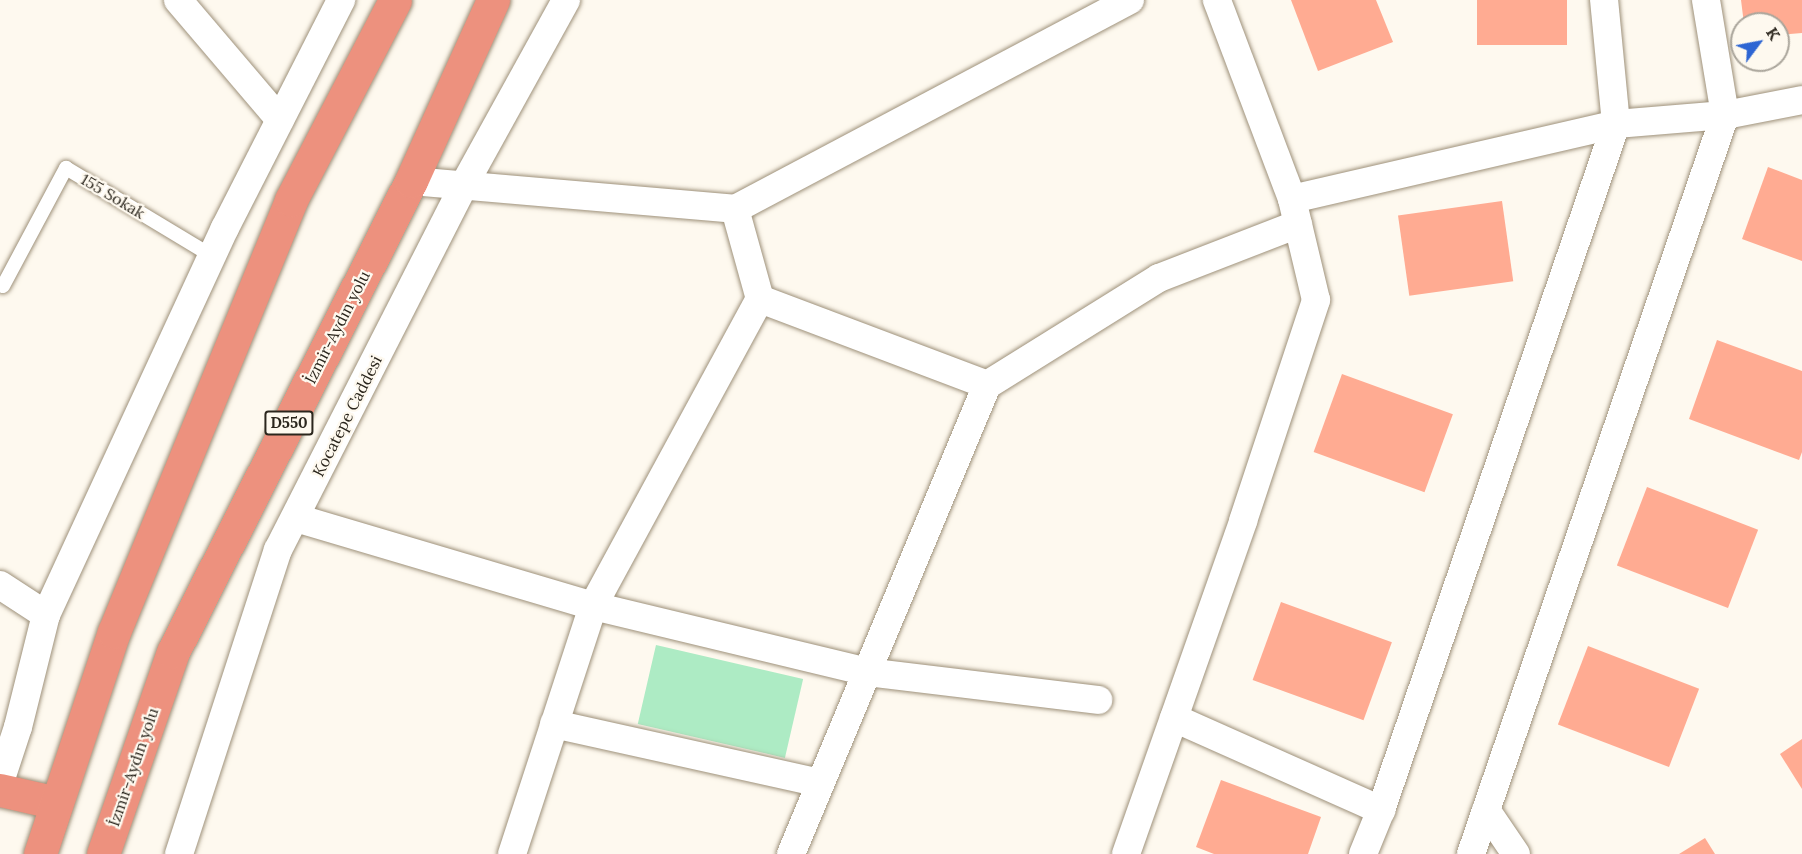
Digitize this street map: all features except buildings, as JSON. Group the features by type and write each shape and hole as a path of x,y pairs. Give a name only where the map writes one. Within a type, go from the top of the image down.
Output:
{"highway":[{"path":"40,854 114,632 291,200 395,0"},
{"name":"İzmir-Aydın yolu","path":"103,854 173,652 411,181 494,0"},
{"path":"0,790 57,802"}],"street":[{"path":"178,0 280,120"},
{"path":"0,782 9,725 46,615 212,256 341,0"},
{"name":"Kocatepe Caddesi","path":"179,854 278,550 464,185 566,0"},
{"path":"411,181 735,209 1130,0"},
{"path":"1126,854 1316,300 1295,211 1217,0"},
{"path":"1363,854 1381,810 1616,124 1604,0"},
{"path":"1471,854 1725,115 1706,0"},
{"path":"790,854 987,385 1159,278 1295,211 1616,124 1725,115 1802,100"},
{"path":"512,854 593,606 760,299 735,209"},
{"path":"760,299 987,385"},
{"path":"296,518 593,606 867,672 1098,700"},
{"path":"0,585 46,615"},
{"path":"1174,718 1381,810"},
{"path":"554,724 820,783"},
{"path":"1486,810 1516,854"}],"lane":[{"name":"155 Sokak","path":"3,286 66,168 212,256"}],"green space":[{"path":"656,645 803,679 785,758 638,724"}]}
